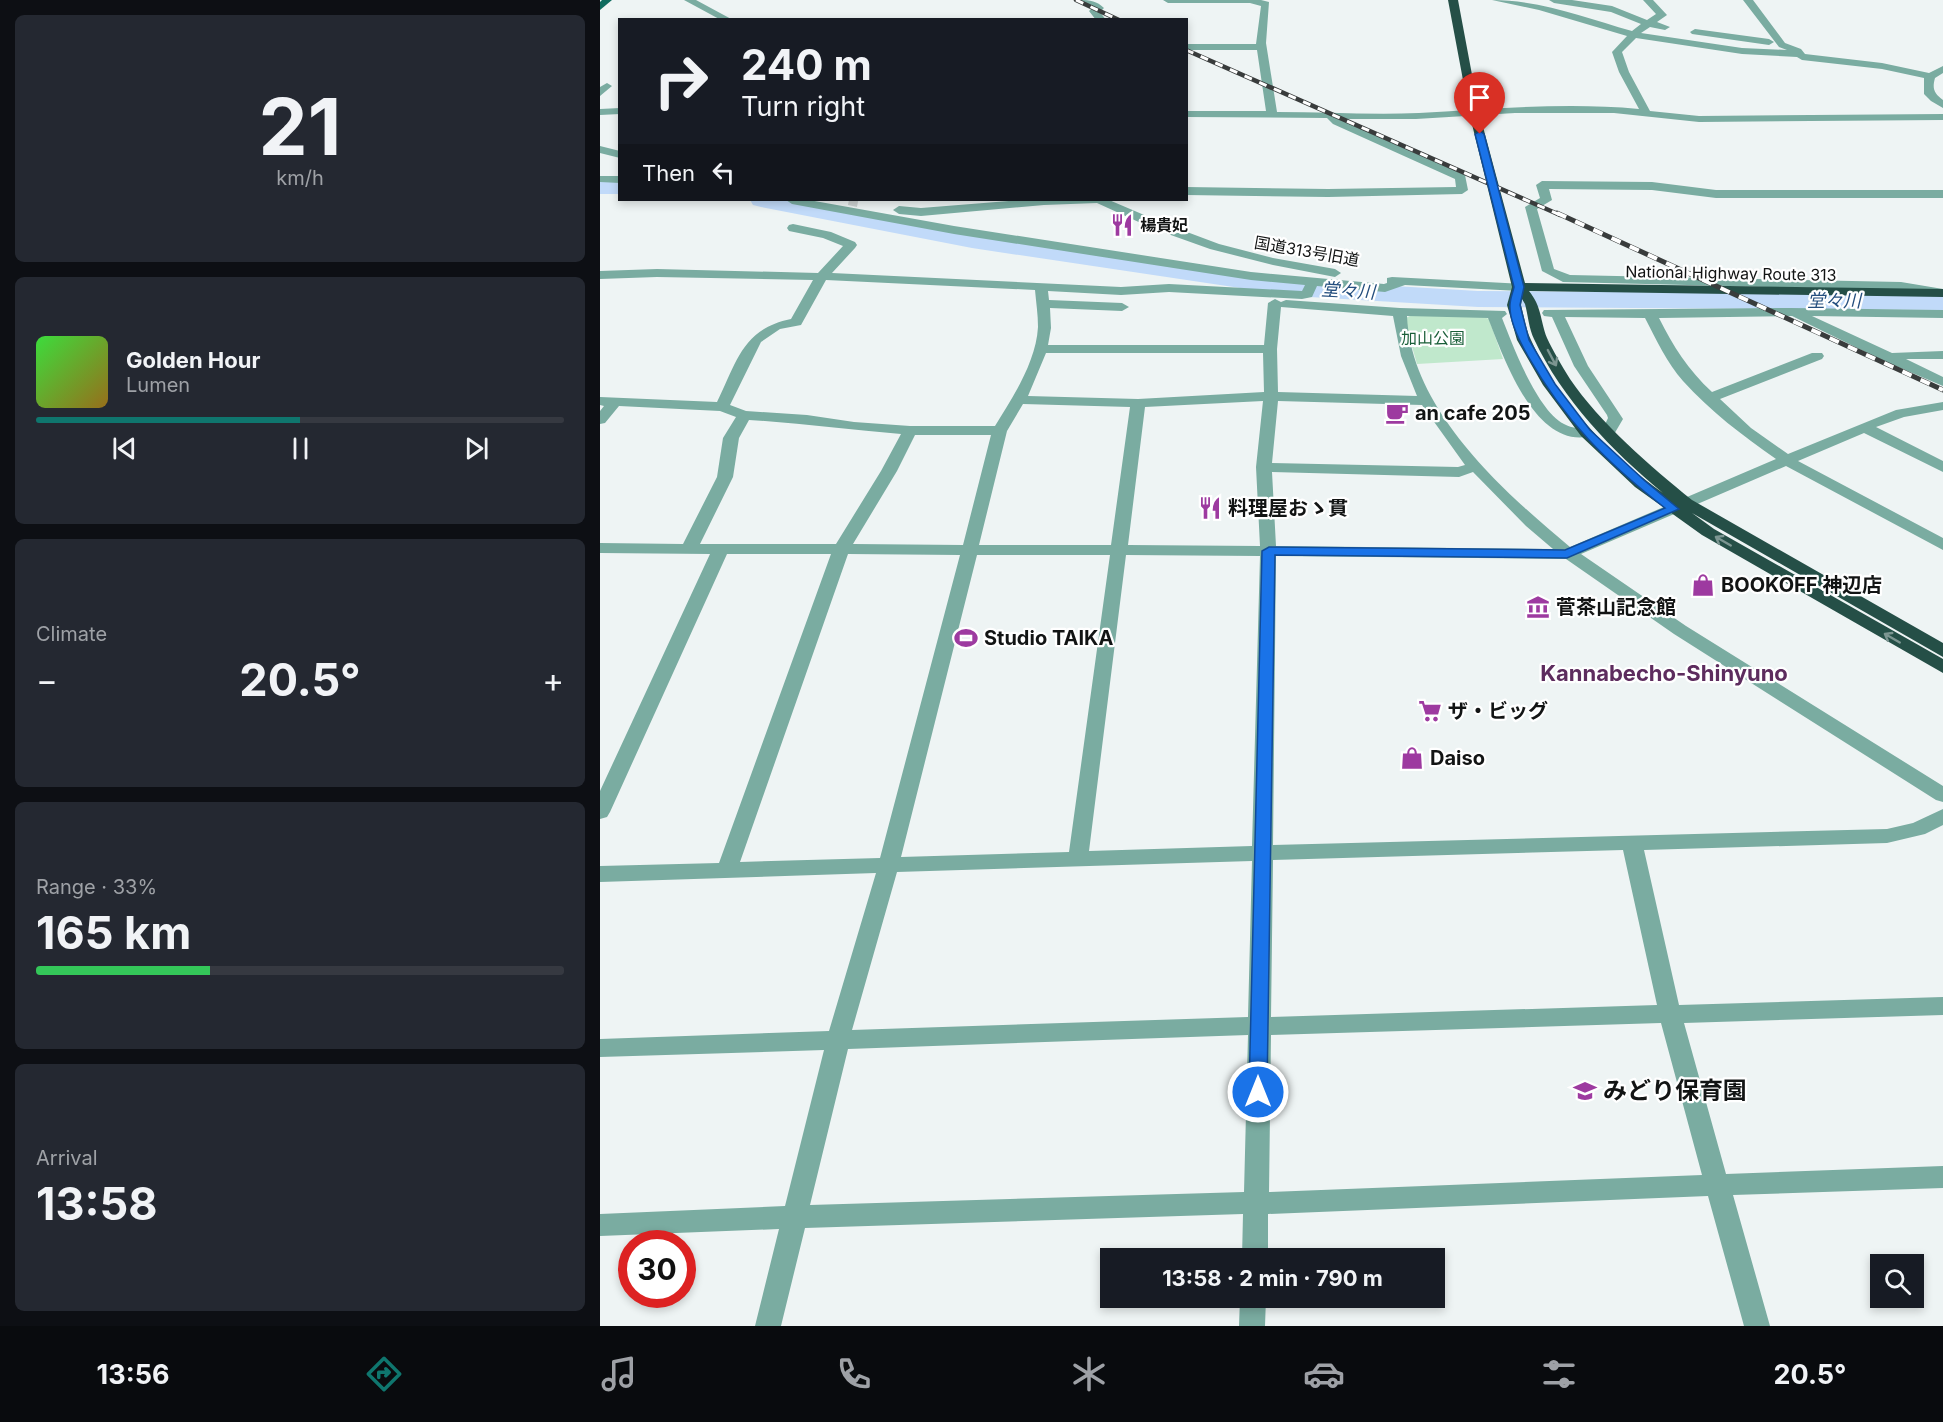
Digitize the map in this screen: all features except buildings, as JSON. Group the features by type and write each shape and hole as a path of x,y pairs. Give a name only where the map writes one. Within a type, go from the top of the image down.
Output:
{"highway":[{"path":"1453,0 1474,112 1522,297 1564,381 1608,433 1708,532 1943,667"},
{"name":"National Highway Route 313","path":"1522,297 1942,293"},
{"path":"1522,297 1524,340 1550,385 1586,433 1641,484 1943,651"}],"main road":[{"path":"600,7 607,0"}],"street":[{"path":"689,0 725,18"},
{"path":"1085,0 1099,8 1094,11 1100,18"},
{"path":"1168,0 1264,1 1267,8 1261,33 1261,47 1272,114"},
{"path":"1497,0 1540,7 1634,35 1742,51 1799,54"},
{"path":"1554,0 1612,9 1647,25 1782,45 1807,58 1873,64 1930,76 1943,69"},
{"path":"1646,113 1624,72 1617,52 1634,35 1662,15 1648,0"},
{"path":"1748,0 1782,45"},
{"path":"1188,47 1261,47"},
{"path":"1930,76 1928,92 1943,105"},
{"path":"1188,114 1416,116 1474,112 1614,110 1699,119 1943,117"},
{"path":"600,112 618,111"},
{"path":"1188,191 1328,193 1462,190 1461,177 1337,122 1330,115"},
{"path":"600,149 618,154"},
{"path":"600,179 618,180"},
{"path":"1942,293 1900,286 1568,279 1548,271 1531,207 1546,200 1542,185 1652,186 1716,194 1943,194"},
{"path":"798,201 860,214 1041,244 1251,276 1384,288 1402,282"},
{"path":"826,206 854,201 921,212 1044,201"},
{"name":"国道313号旧道","path":"1103,201 1139,219 1205,245 1293,267 1522,297"},
{"path":"722,407 755,340 776,326 796,322 822,276 851,244 827,235 793,228"},
{"path":"600,275 657,273 822,276 1122,291 1169,288 1302,295 1307,294 1312,282"},
{"path":"768,1326 838,1041 888,867 1000,431 1019,400 1040,349 1044,331 1041,286"},
{"path":"1169,288 1217,298 1275,303 1400,312 1497,315 1512,361 1537,402 1555,425 1564,430 1586,433"},
{"path":"1255,1248 1269,551 1264,467 1271,396 1270,349 1275,303"},
{"path":"1042,304 1122,307"},
{"path":"1400,312 1400,323 1414,377 1427,401 1446,431 1517,511 1567,554 1674,626 1943,795"},
{"path":"1791,312 1943,382"},
{"path":"1608,433 1616,419 1614,414 1588,381 1553,313 1943,314"},
{"path":"1650,314 1665,344 1688,378 1746,432 1803,471 1943,545"},
{"path":"1040,349 1270,349"},
{"path":"1889,358 1907,355 1943,355"},
{"path":"1709,398 1816,356"},
{"path":"1019,400 1138,403 1271,396 1427,401"},
{"path":"600,420 608,401 722,407 744,415 910,430 1000,431"},
{"path":"1078,859 1138,403"},
{"path":"600,548 1567,554 1900,413 1943,406"},
{"path":"689,549 725,477 731,438 744,415"},
{"path":"1864,428 1943,467"},
{"path":"727,869 841,550 889,471 910,430"},
{"path":"1264,467 1459,472 1476,466"},
{"path":"600,812 721,549"},
{"path":"600,874 1887,836 1918,829 1943,816"},
{"path":"1632,844 1670,1014 1757,1326"},
{"path":"600,1048 1943,1006"},
{"path":"600,1225 796,1215 1257,1203 1717,1183 1943,1177"},
{"path":"1252,1326 1253,1308"}],"green space":[{"name":"加山公園","path":"1414,314 1481,316 1489,319 1503,359 1417,364 1404,319"}],"waterway":[{"name":"堂々川","path":"600,187 618,187"},
{"name":"堂々川","path":"766,201 972,241 1293,288 1478,299 1943,302"}],"tunnel":[{"path":"854,201 858,202"}],"railway":[{"path":"1076,0 1115,18"},
{"path":"1188,51 1560,215"},
{"path":"1557,213 1943,390"}],"place":[{"name":"楊貴妃","path":"1122,225"},
{"name":"an cafe 205","path":"1397,413"},
{"name":"料理屋おゝ貫","path":"1210,508"},
{"name":"BOOKOFF 神辺店","path":"1703,585"},
{"name":"菅茶山記念館","path":"1538,607"},
{"name":"Studio TAIKA","path":"966,638"},
{"name":"ザ・ビッグ","path":"1430,711"},
{"name":"Daiso","path":"1412,758"},
{"name":"みどり保育園","path":"1585,1091"}],"district":[{"name":"Kannabecho-Shinyuno","path":"1664,673"}],"route":[{"path":"1258,1092 1269,551 1567,554 1673,509 1641,484 1586,433 1550,385 1524,340 1515,305 1519,287 1480,134"}]}
